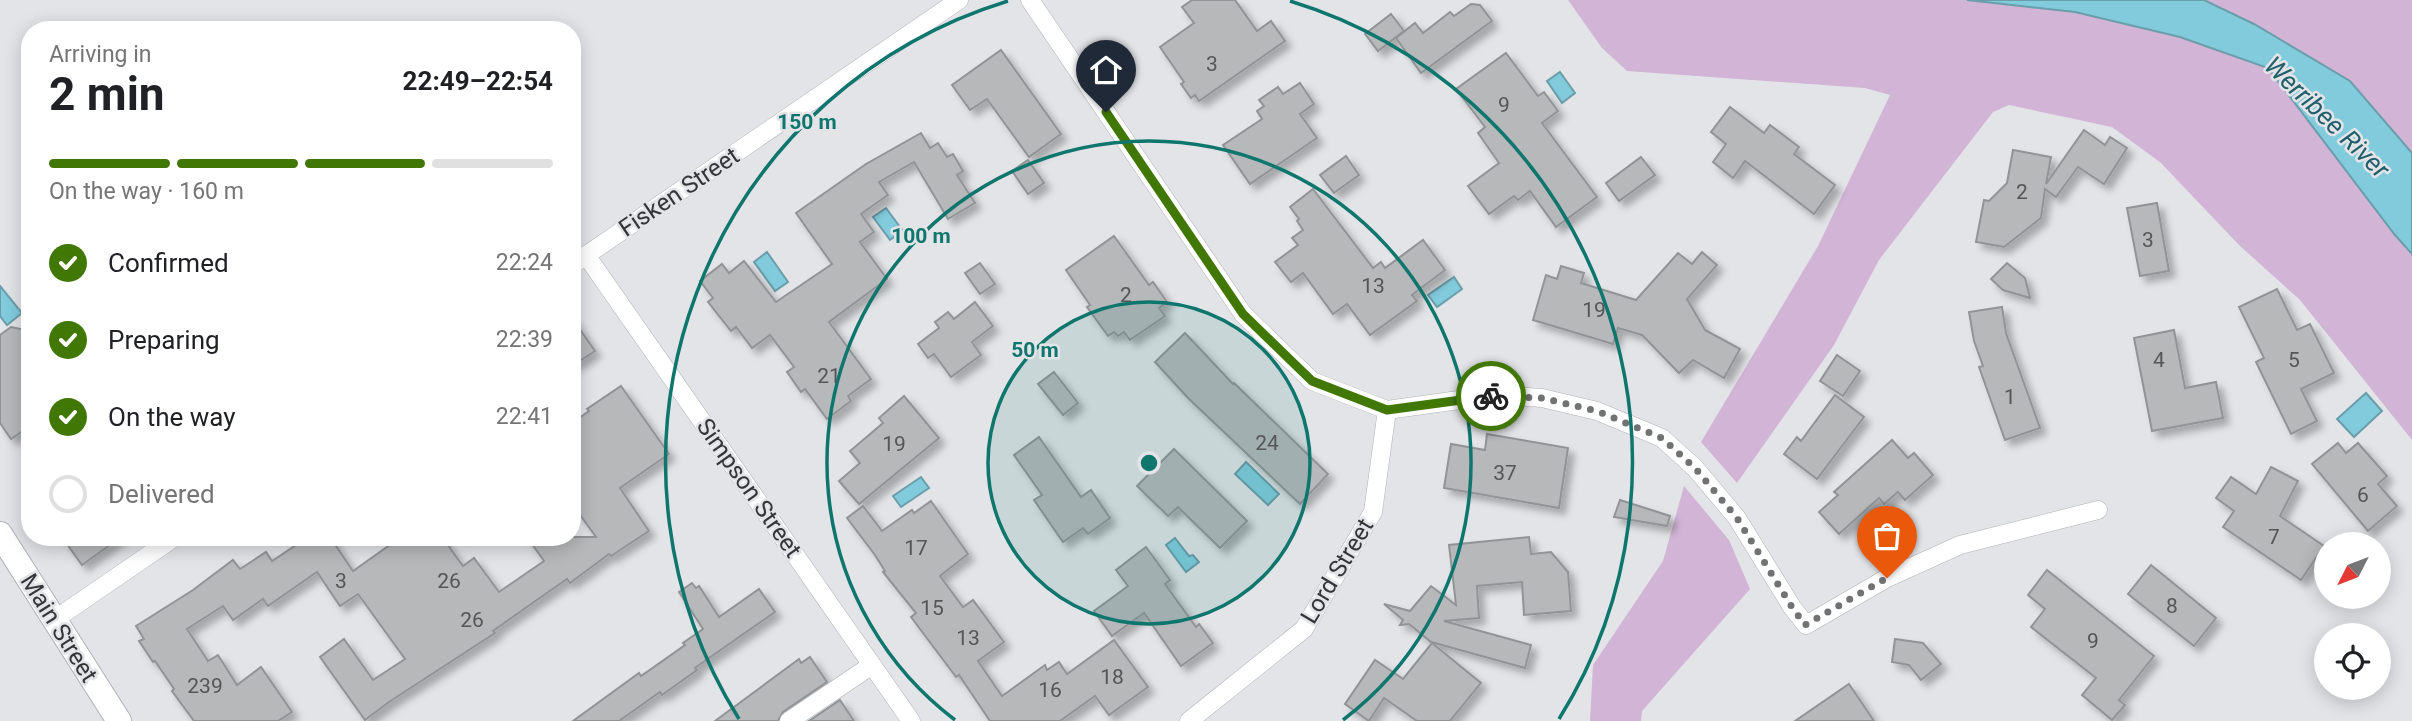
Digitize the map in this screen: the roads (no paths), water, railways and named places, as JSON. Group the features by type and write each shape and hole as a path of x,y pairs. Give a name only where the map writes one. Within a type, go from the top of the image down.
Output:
{"main road":[{"name":"Main Street","path":"0,534 119,721"}],"street":[{"name":"Fisken Street","path":"581,259 959,0"},
{"path":"1030,0 1243,314 1312,381 1387,410 1495,395 1542,398 1597,411 1662,438 1695,468 1737,518 1805,625 1887,578 1960,545 2098,510"},
{"name":"Simpson Street","path":"581,263 911,721"},
{"name":"Lord Street","path":"1189,721 1304,629 1373,512 1387,410"},
{"path":"54,620 162,546"},
{"path":"789,721 872,665"}],"water":[{"name":"Werribee River","path":"1967,0 2204,0 2254,24 2350,81 2412,153 2412,254 2268,68 2180,37 2075,12"},
{"path":"1560,72 1575,93 1562,103 1547,81"},
{"path":"886,208 903,231 890,240 873,217"},
{"path":"767,252 788,282 775,291 754,262"},
{"path":"1454,277 1462,289 1437,307 1428,295"},
{"path":"0,286 21,314 7,325 0,316"},
{"path":"2366,393 2382,411 2354,437 2337,419"},
{"path":"1246,462 1279,494 1268,505 1235,474"},
{"path":"921,477 929,488 901,507 893,496"},
{"path":"1175,538 1189,556 1193,555 1199,562 1186,572 1166,545"}]}
